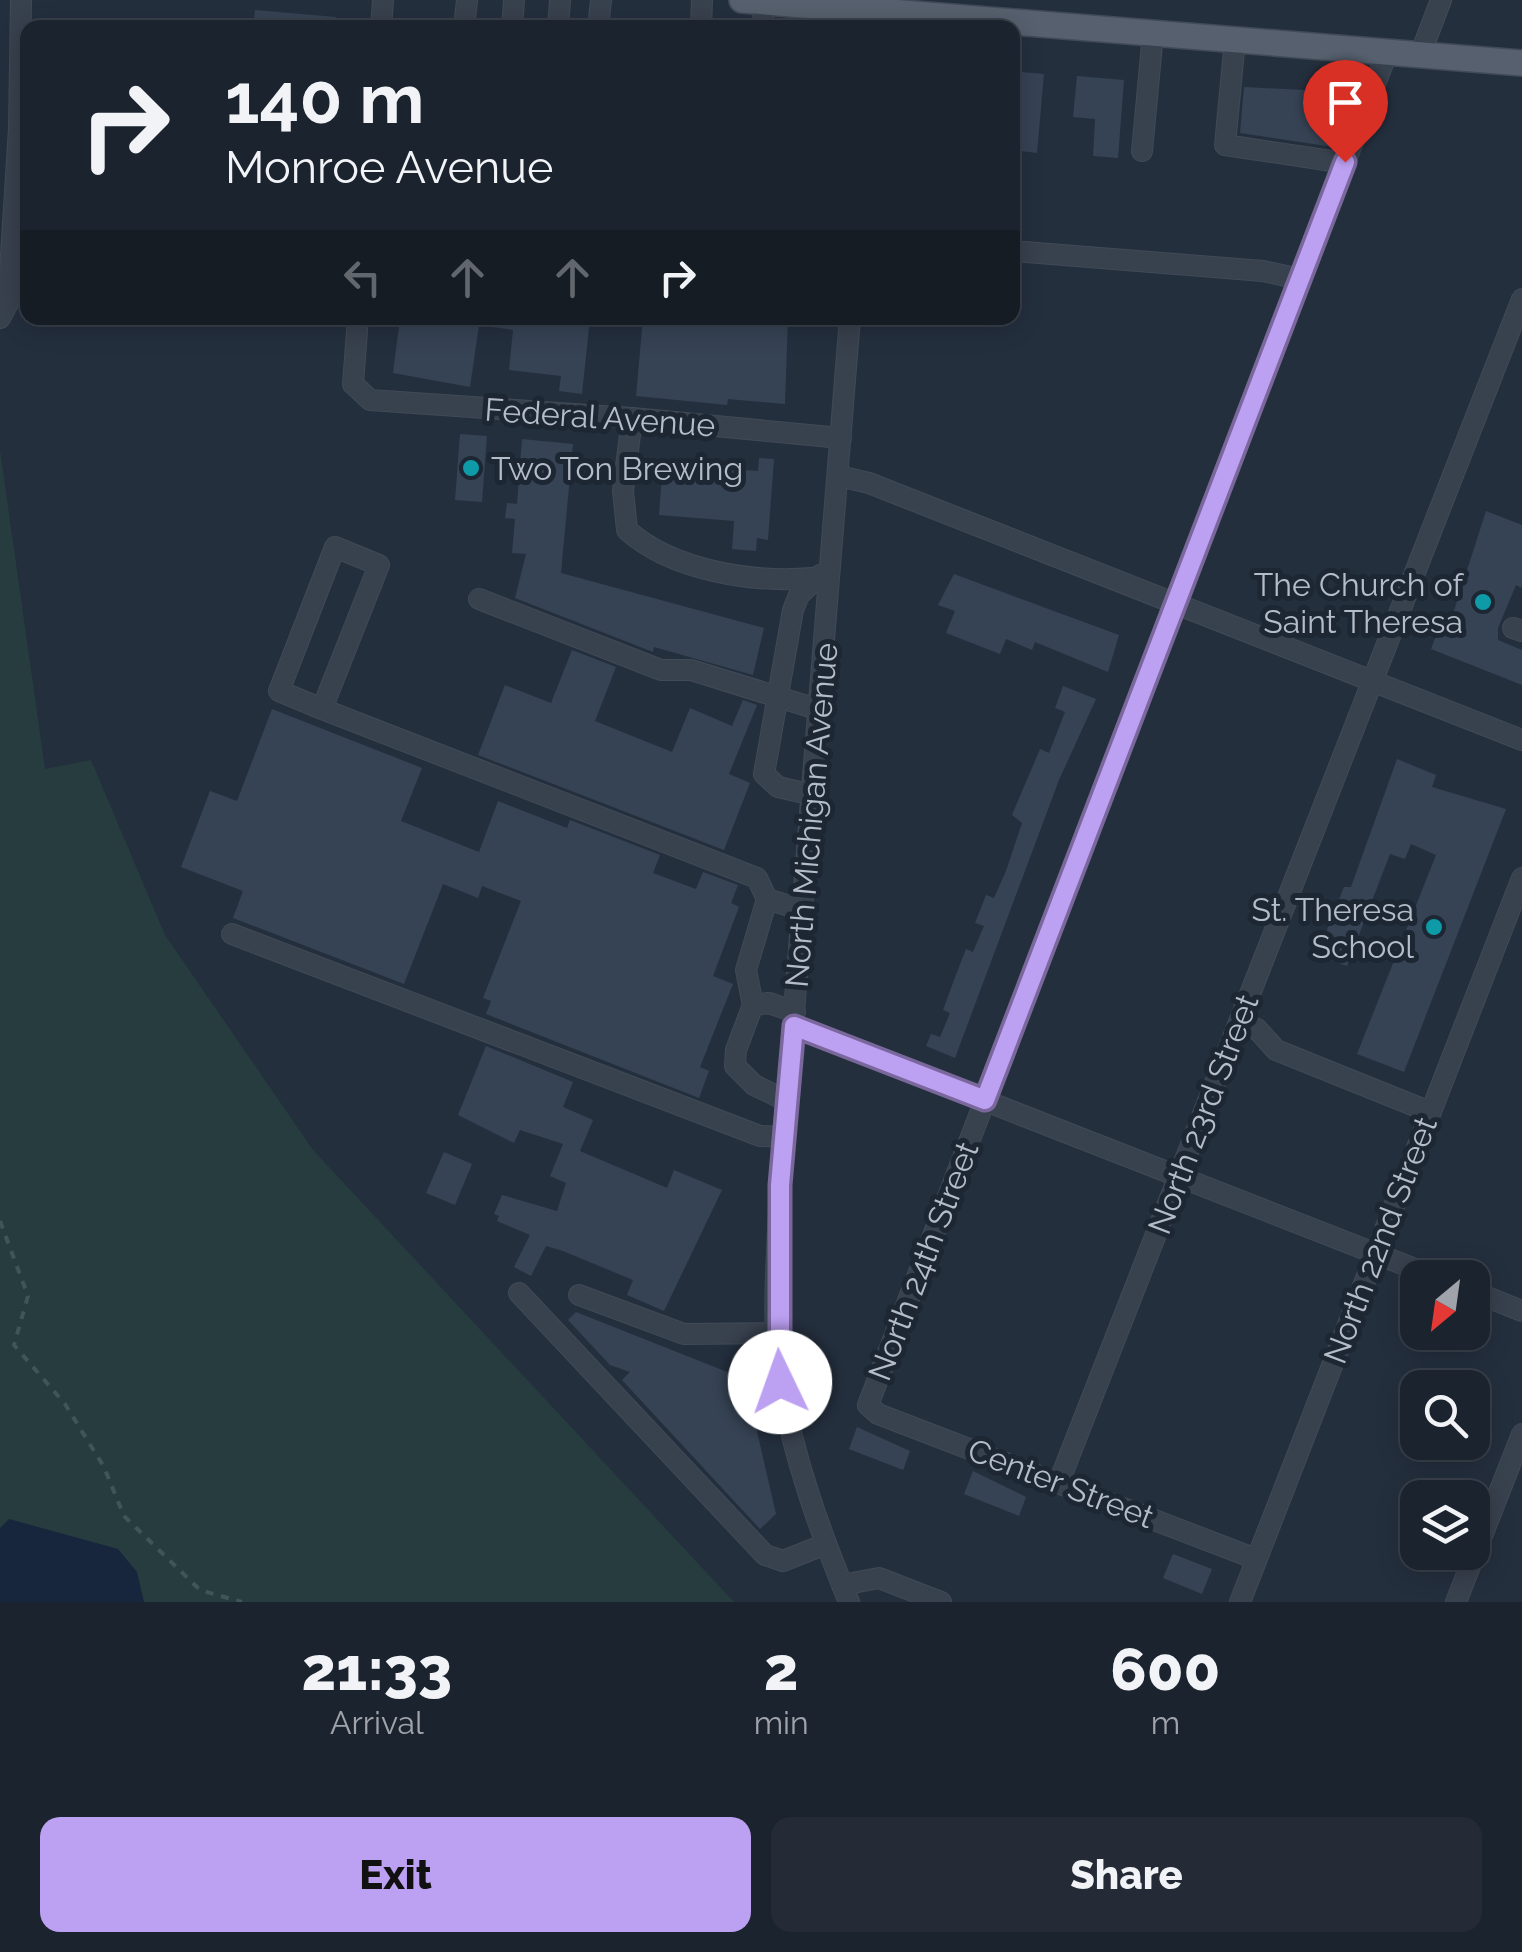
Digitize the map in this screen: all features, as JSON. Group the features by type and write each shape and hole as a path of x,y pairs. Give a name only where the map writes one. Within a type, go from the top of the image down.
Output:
{"main road":[{"path":"756,10 968,20"},
{"path":"1020,24 1522,64"}],"street":[{"path":"1420,55 1441,0"},
{"path":"1142,151 1154,34"},
{"path":"1234,40 1225,145 1345,162"},
{"name":"North 24th Street","path":"868,1405 1387,53"},
{"path":"0,318 8,304 20,64"},
{"path":"1020,252 1263,271 1300,279"},
{"name":"North 23rd Street","path":"1059,1482 1522,299"},
{"name":"Federal Avenue","path":"357,325 353,384 360,395 370,400 632,418 841,438"},
{"name":"North Michigan Avenue","path":"846,1594 801,1473 780,1382 778,1333 784,1137 820,710 822,575 839,476 849,325"},
{"path":"632,418 623,491 627,530 635,537 644,544 726,574 778,580 822,575"},
{"path":"839,476 870,483 1522,740"},
{"path":"322,709 378,565 335,547 279,692 322,709 757,878 767,899 746,970 753,1005 736,1050 735,1066 754,1085 787,1101"},
{"path":"812,795 778,787 764,774 780,700 792,610 822,575"},
{"path":"479,599 661,670 691,670 820,710"},
{"name":"North 22nd Street","path":"1240,1602 1522,878"},
{"path":"767,899 802,910"},
{"path":"232,934 760,1136 784,1137"},
{"path":"753,1005 769,1003 794,1019 985,1100 1400,1263"},
{"path":"1239,1022 1258,1028 1276,1050 1430,1112"},
{"path":"519,1293 765,1555 783,1561 826,1544"},
{"path":"579,1295 684,1334 778,1333"},
{"path":"1490,1298 1522,1310"},
{"name":"Center Street","path":"868,1405 878,1414 1256,1559"},
{"path":"1456,1602 1522,1434"},
{"path":"846,1594 878,1578 941,1602"}],"path":[{"path":"0,1221 28,1296 14,1345 65,1404 104,1467 124,1516 200,1590 242,1602"}],"green space":[{"path":"0,450 45,769 91,760 165,935 313,1150 734,1602 0,1602"}],"water":[{"path":"9,1519 118,1549 137,1572 144,1602 0,1602 0,1528"}],"building":[{"path":"255,10 336,17 336,20 254,20"},
{"path":"1020,72 1044,74 1037,153 1020,151"},
{"path":"1077,76 1124,80 1118,158 1093,156 1095,119 1073,117"},
{"path":"1244,87 1344,92 1352,97 1333,147 1240,133"},
{"path":"399,325 479,325 470,387 393,373"},
{"path":"589,325 582,394 559,391 561,376 509,370 513,330 486,326"},
{"path":"642,325 788,325 785,404 728,399 727,405 636,396"},
{"name":"Two Ton Brewing","path":"460,434 487,436 482,502 455,500"},
{"path":"522,439 573,444 561,573 764,628 753,675 654,647 653,652 515,598 526,554 512,553 515,519 505,518 507,503 517,504"},
{"path":"759,458 774,459 768,540 757,538 756,551 732,549 734,521 659,515 663,464 758,471"},
{"name":"The Church of Saint Theresa","path":"1486,511 1522,525 1522,588 1516,585 1498,628 1498,640 1522,650 1522,685 1431,649 1443,617 1451,620"},
{"path":"954,574 1119,635 1108,672 1035,642 1032,650 1006,639 1000,654 946,633 955,611 938,605"},
{"path":"572,650 616,667 595,721 672,752 690,708 732,726 743,700 757,705 729,774 750,783 724,850 478,755 505,685 551,703"},
{"path":"1063,686 1096,699 1059,780 955,1058 926,1046 931,1034 940,1037 950,1013 943,1010 966,949 973,952 984,926 975,923 986,895 994,898 1006,871 1022,823 1012,815 1040,749 1049,753 1065,712 1055,708"},
{"path":"272,709 422,768 401,821 479,852 498,801 567,828 570,820 660,855 653,873 696,889 703,872 738,885 731,903 739,907 713,976 733,984 700,1067 709,1071 699,1098 486,1014 491,1001 483,998 521,901 482,886 478,898 443,884 404,984 233,918 243,891 181,867 210,791 237,801"},
{"name":"St. Theresa School","path":"1397,759 1436,775 1432,787 1506,809 1404,1072 1357,1054 1436,855 1411,844 1405,859 1390,854 1347,966 1317,955 1344,887 1351,887"},
{"path":"486,1046 573,1082 563,1107 593,1120 580,1151 667,1188 674,1170 722,1190 664,1311 627,1295 633,1280 546,1246 531,1276 514,1267 530,1235 497,1221 499,1216 494,1214 502,1195 557,1211 566,1183 550,1176 563,1144 520,1130 514,1143 458,1115"},
{"path":"444,1152 472,1164 455,1205 426,1193"},
{"path":"576,1312 745,1379 776,1514 760,1529 622,1380 630,1372 610,1365 568,1320"},
{"path":"857,1427 910,1451 903,1470 849,1449"},
{"path":"973,1471 1026,1497 1019,1516 964,1494"},
{"path":"1173,1554 1212,1569 1202,1594 1163,1578"}],"place":[{"name":"Two Ton Brewing","path":"471,468"},
{"name":"The Church of Saint Theresa","path":"1483,602"},
{"name":"St. Theresa School","path":"1434,927"}],"route":[{"path":"780,1382 780,1185 794,1026 985,1100 1345,162"}]}
